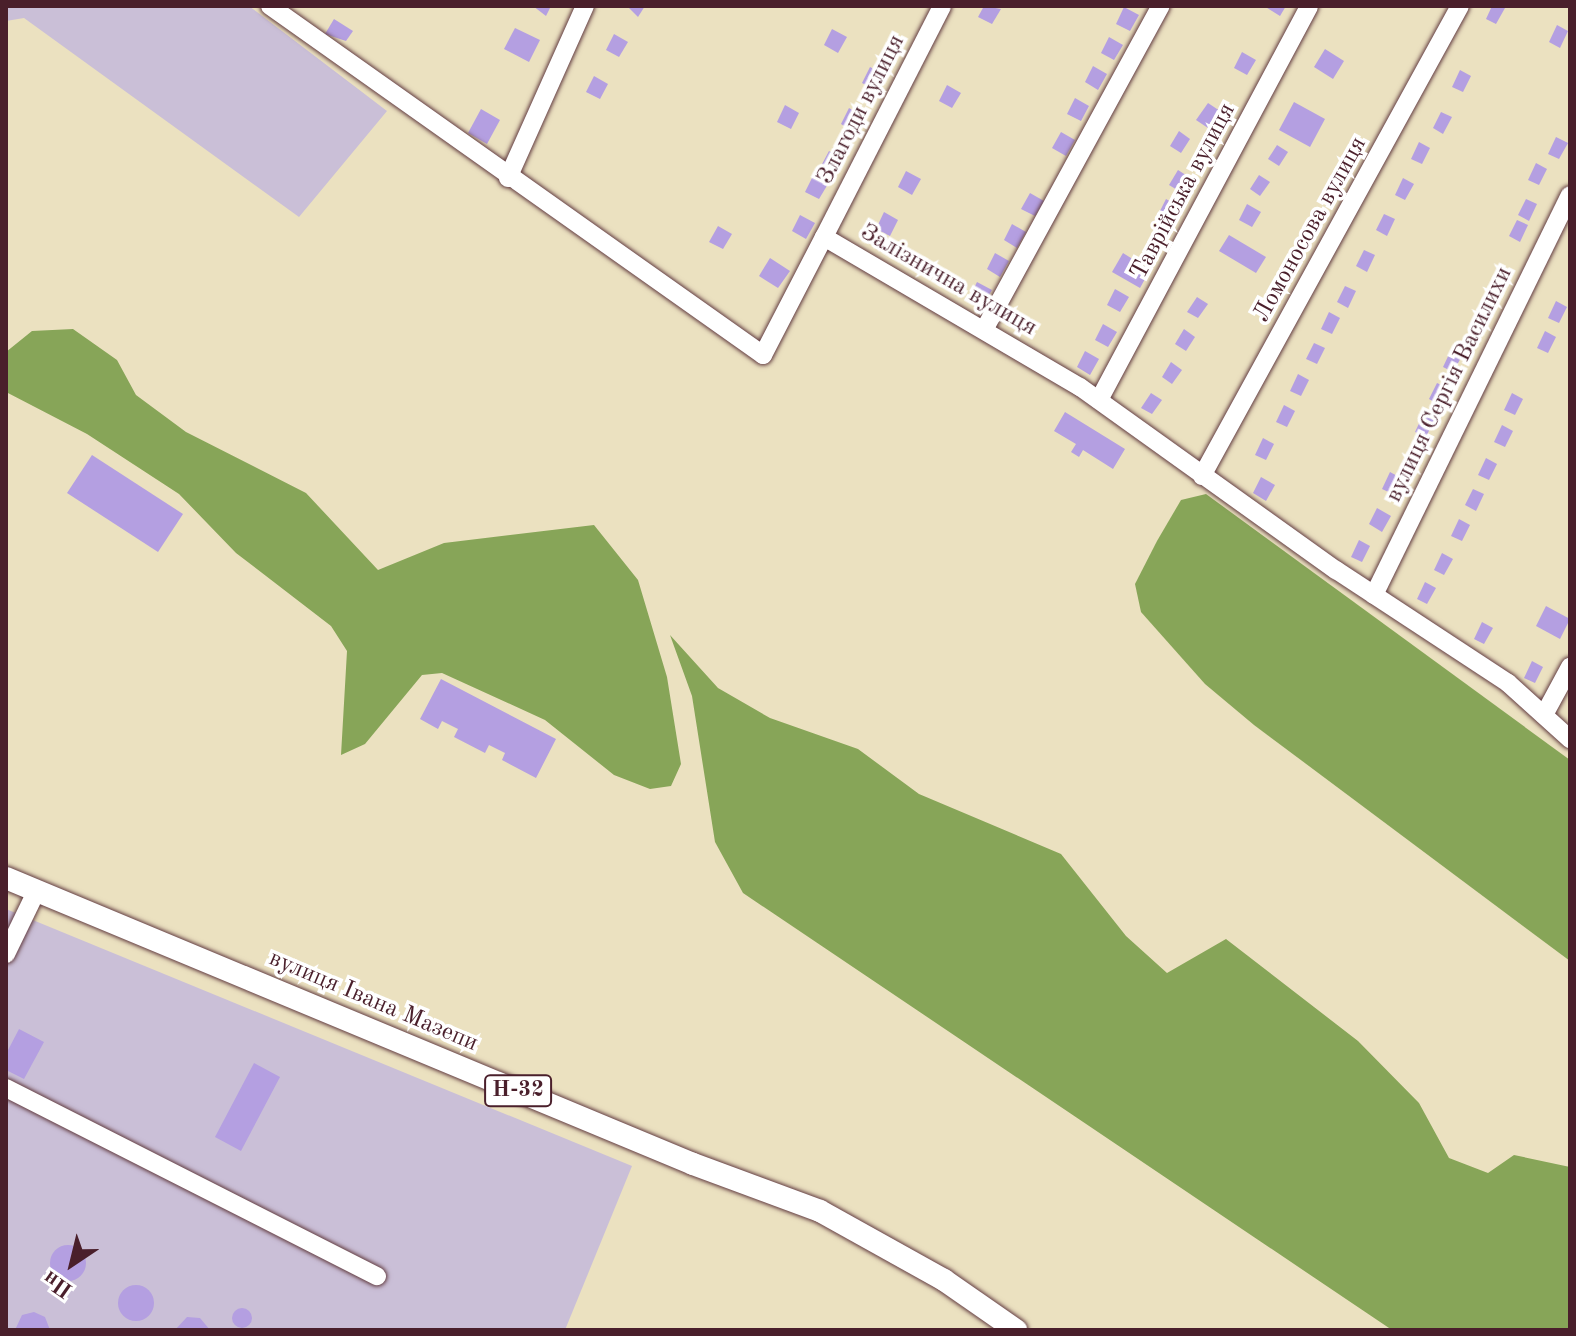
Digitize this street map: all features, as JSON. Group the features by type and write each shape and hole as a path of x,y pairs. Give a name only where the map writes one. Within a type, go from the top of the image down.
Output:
{"main road":[{"name":"вулиця Івана Мазепи","path":"6,878 693,1164 820,1211 944,1280 1016,1330"}],"street":[{"name":"Залізнична вулиця","path":"270,6 508,178 763,355 824,237 1099,400 1202,476 1508,683 1570,739"},
{"path":"508,178 585,6"},
{"name":"Злагоди вулиця","path":"824,237 942,6"},
{"path":"984,330 1161,6"},
{"name":"Таврійська вулиця","path":"1099,400 1309,6"},
{"name":"Ломоносова вулиця","path":"1202,476 1460,6"},
{"name":"вулиця Сергія Василихи","path":"1374,595 1570,195"},
{"path":"1544,715 1570,667"},
{"path":"6,954 37,890"},
{"path":"6,1088 377,1276"}],"shaded area":[{"path":"6,6 249,6 387,111 299,217 24,18 6,21"},
{"path":"6,909 632,1166 565,1330 6,1330"}],"green space":[{"path":"73,329 117,360 136,395 186,432 306,493 378,570 444,543 594,525 638,580 667,677 681,764 671,786 650,789 614,775 545,720 442,673 422,675 365,744 341,755 347,651 331,626 236,553 179,494 87,434 6,392 6,352 32,331"},
{"path":"1206,494 1570,760 1570,961 1254,725 1205,684 1141,612 1135,584 1157,541 1181,500"},
{"path":"670,635 718,688 770,718 858,749 919,794 1061,854 1126,936 1167,973 1226,939 1358,1041 1419,1103 1449,1158 1488,1173 1514,1155 1570,1167 1570,1330 1392,1330 743,893 715,842 692,696"}],"building":[{"path":"533,6 551,6 546,16"},
{"path":"627,6 645,6 638,17"},
{"path":"984,6 1001,9 992,24 978,17"},
{"path":"1264,6 1286,6 1280,16"},
{"path":"1492,6 1505,8 1496,24 1486,19"},
{"path":"1124,7 1139,15 1130,31 1116,24"},
{"path":"334,19 353,31 346,41 325,34"},
{"path":"1557,25 1568,31 1560,48 1549,42"},
{"path":"515,28 540,40 529,62 504,49"},
{"path":"832,29 847,37 838,53 824,45"},
{"path":"614,34 628,42 619,57 606,50"},
{"path":"1109,37 1123,45 1114,60 1101,53"},
{"path":"1325,49 1344,61 1333,79 1314,67"},
{"path":"1242,52 1256,60 1247,75 1234,68"},
{"path":"1093,66 1107,74 1098,90 1085,82"},
{"path":"870,67 885,75 876,90 862,83"},
{"path":"1460,70 1471,76 1463,92 1452,87"},
{"path":"594,76 608,84 600,99 586,92"},
{"path":"947,85 961,93 952,108 939,101"},
{"path":"1075,98 1089,106 1081,121 1067,114"},
{"path":"1294,102 1325,119 1310,147 1279,130"},
{"path":"1208,103 1229,117 1217,134 1196,120"},
{"path":"785,105 799,113 791,129 777,122"},
{"path":"849,108 863,116 854,132 841,124"},
{"path":"481,109 500,120 487,144 468,133"},
{"path":"1441,112 1452,117 1443,134 1433,128"},
{"path":"1179,131 1190,139 1181,153 1170,146"},
{"path":"1061,132 1075,140 1066,156 1052,148"},
{"path":"1556,137 1568,143 1559,159 1548,154"},
{"path":"1419,142 1430,148 1422,164 1411,159"},
{"path":"1277,145 1288,152 1279,166 1268,159"},
{"path":"829,151 843,159 834,174 821,166"},
{"path":"1536,163 1547,169 1539,185 1528,180"},
{"path":"1178,170 1189,177 1179,191 1169,185"},
{"path":"906,171 921,179 912,195 898,187"},
{"path":"1259,175 1270,182 1260,196 1250,189"},
{"path":"813,176 828,184 819,199 805,192"},
{"path":"1403,178 1414,184 1405,200 1395,195"},
{"path":"1030,193 1044,201 1035,216 1021,209"},
{"path":"1166,199 1180,207 1171,223 1158,215"},
{"path":"1526,199 1537,204 1529,221 1518,215"},
{"path":"1247,204 1261,212 1252,227 1239,220"},
{"path":"884,212 898,220 890,236 876,229"},
{"path":"1384,214 1395,219 1387,236 1376,230"},
{"path":"800,215 815,223 806,239 792,231"},
{"path":"1517,220 1528,225 1520,242 1509,236"},
{"path":"1012,224 1026,232 1017,248 1004,240"},
{"path":"718,226 732,234 723,249 709,242"},
{"path":"1229,235 1266,257 1256,273 1219,251"},
{"path":"1364,250 1375,255 1367,272 1356,266"},
{"path":"995,253 1009,261 1000,277 987,269"},
{"path":"1123,253 1150,270 1140,288 1112,272"},
{"path":"770,258 790,271 778,288 759,276"},
{"path":"977,282 992,290 983,306 969,298"},
{"path":"1345,286 1356,291 1348,308 1337,302"},
{"path":"1115,289 1129,297 1120,312 1107,305"},
{"path":"1197,297 1208,304 1198,318 1187,312"},
{"path":"1556,301 1567,307 1559,323 1548,318"},
{"path":"1329,312 1340,318 1332,334 1321,329"},
{"path":"1103,324 1117,332 1108,347 1095,340"},
{"path":"1184,329 1195,337 1186,351 1175,344"},
{"path":"1545,331 1556,337 1548,353 1537,348"},
{"path":"1314,343 1325,348 1317,364 1306,359"},
{"path":"1451,350 1462,356 1453,372 1443,367"},
{"path":"1085,351 1099,359 1090,375 1077,367"},
{"path":"1171,362 1182,370 1172,384 1162,377"},
{"path":"1298,374 1309,380 1301,396 1290,391"},
{"path":"1437,383 1448,388 1439,405 1429,399"},
{"path":"1151,393 1162,400 1152,414 1141,408"},
{"path":"1512,393 1523,399 1515,415 1504,410"},
{"path":"1284,405 1295,411 1287,427 1276,422"},
{"path":"1065,412 1125,449 1113,469 1083,450 1079,457 1071,452 1076,444 1054,431"},
{"path":"1423,415 1434,420 1426,437 1415,432"},
{"path":"1502,425 1513,431 1505,447 1494,442"},
{"path":"1263,438 1274,444 1266,460 1255,455"},
{"path":"92,455 183,514 158,552 67,493"},
{"path":"1486,458 1497,464 1489,480 1478,475"},
{"path":"1390,472 1401,478 1393,494 1382,489"},
{"path":"1261,477 1275,485 1266,501 1253,493"},
{"path":"1473,489 1484,494 1476,511 1465,505"},
{"path":"1377,508 1391,516 1382,532 1369,524"},
{"path":"1459,519 1470,525 1462,541 1451,536"},
{"path":"1359,540 1370,546 1362,562 1351,557"},
{"path":"1442,553 1453,559 1444,575 1434,570"},
{"path":"1425,582 1436,588 1427,604 1417,599"},
{"path":"1546,606 1570,619 1560,639 1536,626"},
{"path":"1482,622 1493,628 1484,644 1474,639"},
{"path":"1532,661 1543,667 1535,683 1524,678"},
{"path":"441,679 556,739 536,778 502,760 505,753 489,745 485,753 454,737 458,729 442,721 438,729 420,719"},
{"path":"19,1029 44,1042 24,1079 6,1070 6,1054"},
{"path":"254,1063 280,1077 241,1151 215,1137"},
{"path":"68,1245 81,1250 86,1263 81,1276 68,1281 55,1276 50,1263 55,1250"},
{"path":"136,1285 149,1290 154,1303 149,1316 136,1321 123,1316 118,1303 123,1290"},
{"path":"242,1308 249,1311 252,1318 249,1325 242,1328 235,1325 232,1318 235,1311"},
{"path":"34,1312 45,1317 50,1330 15,1330 22,1315"},
{"path":"187,1317 200,1318 210,1330 175,1330"}]}
